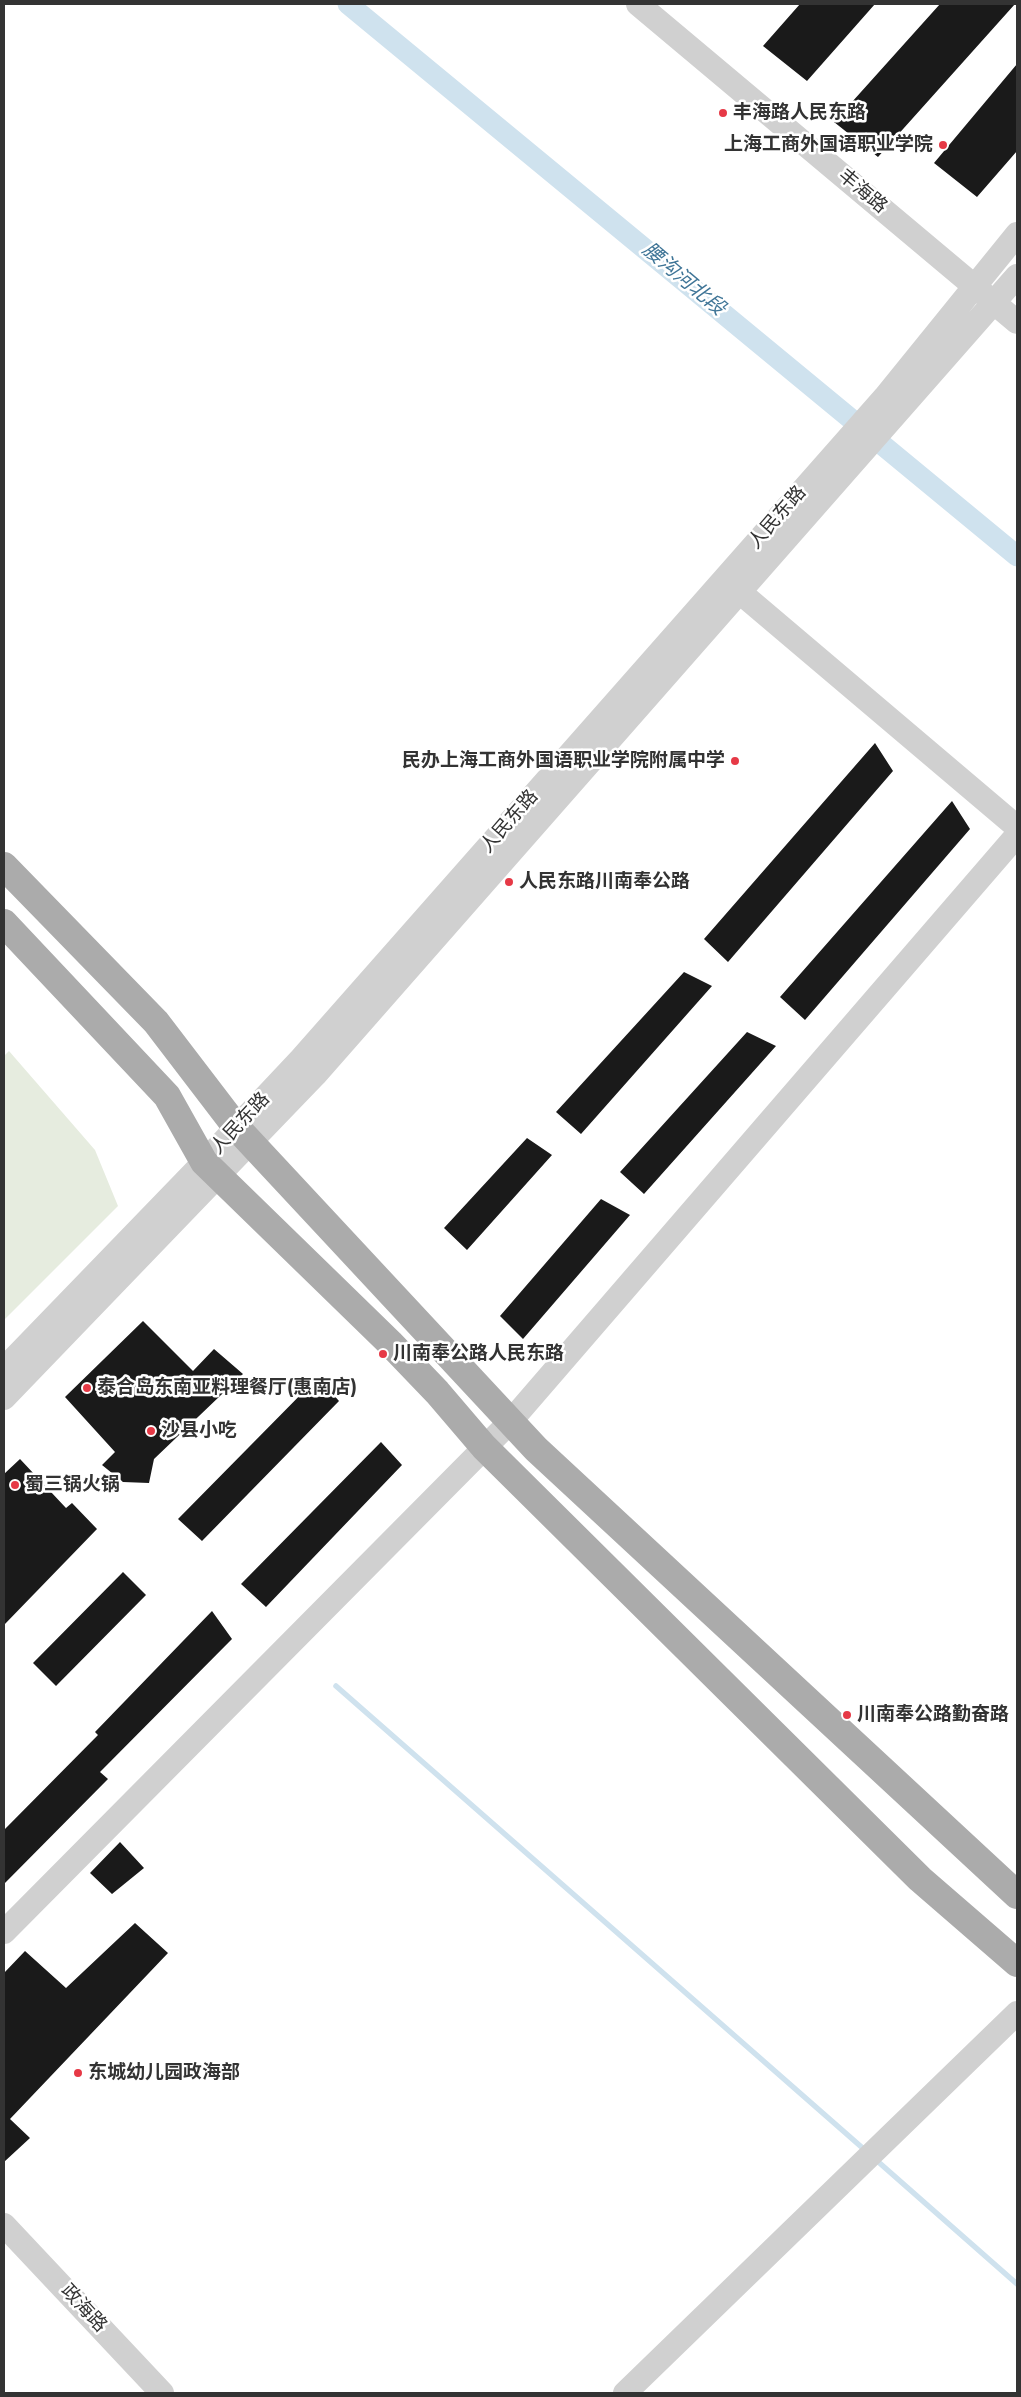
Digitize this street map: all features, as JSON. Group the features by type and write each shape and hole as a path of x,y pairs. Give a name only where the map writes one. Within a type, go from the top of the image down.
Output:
{"main road":[{"path":"4,866 156,1022 244,1136 543,1456 1017,1896"},
{"path":"4,924 167,1096 212,1169 397,1350 437,1392 484,1447 920,1879 1017,1963"}],"street":[{"name":"丰海路","path":"638,4 1017,322"},
{"name":"人民东路","path":"893,404 973,286 1017,234"},
{"name":"人民东路","path":"4,1398 212,1169 244,1136 315,1075 732,586 893,404 995,303 1017,276"},
{"path":"732,586 1017,827"},
{"path":"4,1932 510,1422 1017,835"},
{"name":"人民东路","path":"4,1369 212,1169"},
{"path":"625,2393 848,2179 1017,2013"},
{"name":"政海路","path":"4,2225 162,2393"}],"shaded area":[{"path":"9,1051 95,1150 118,1206 4,1320 4,1056"}],"building":[{"path":"800,4 875,4 807,81 763,46"},
{"path":"940,4 1015,4 878,157 834,122"},
{"path":"1017,64 1017,151 977,197 934,163"},
{"path":"875,743 893,771 728,962 704,939"},
{"path":"952,801 970,829 805,1020 780,997"},
{"path":"684,972 712,986 581,1134 556,1112"},
{"path":"747,1032 776,1046 644,1194 620,1172"},
{"path":"527,1138 552,1155 467,1250 444,1228"},
{"path":"601,1199 630,1215 523,1339 500,1316"},
{"path":"143,1321 193,1371 214,1349 243,1374 154,1459 149,1483 123,1482 102,1465 115,1452 65,1397"},
{"path":"318,1377 339,1401 202,1541 178,1519"},
{"path":"381,1442 402,1465 266,1607 241,1584"},
{"path":"20,1459 66,1508 72,1503 97,1529 4,1625 4,1474"},
{"path":"123,1572 146,1595 56,1686 33,1663"},
{"path":"212,1611 232,1639 100,1772 108,1779 4,1884 4,1830 98,1735 95,1732"},
{"path":"120,1842 144,1868 112,1894 90,1873"},
{"path":"135,1923 168,1953 10,2119 30,2138 4,2162 4,1973 25,1951 66,1988"}],"waterway":[{"name":"腰沟河北段","path":"348,4 1017,556"},
{"path":"336,1686 866,2151"},
{"path":"875,2159 1017,2284"}],"place":[{"name":"丰海路人民东路","path":"723,113"},
{"name":"上海工商外国语职业学院","path":"943,145"},
{"name":"民办上海工商外国语职业学院附属中学","path":"735,761"},
{"name":"人民东路川南奉公路","path":"509,882"},
{"name":"川南奉公路人民东路","path":"383,1354"},
{"name":"泰合岛东南亚料理餐厅(惠南店)","path":"87,1388"},
{"name":"沙县小吃","path":"151,1431"},
{"name":"蜀三锅火锅","path":"15,1485"},
{"name":"川南奉公路勤奋路","path":"847,1715"},
{"name":"东城幼儿园政海部","path":"78,2073"}]}
